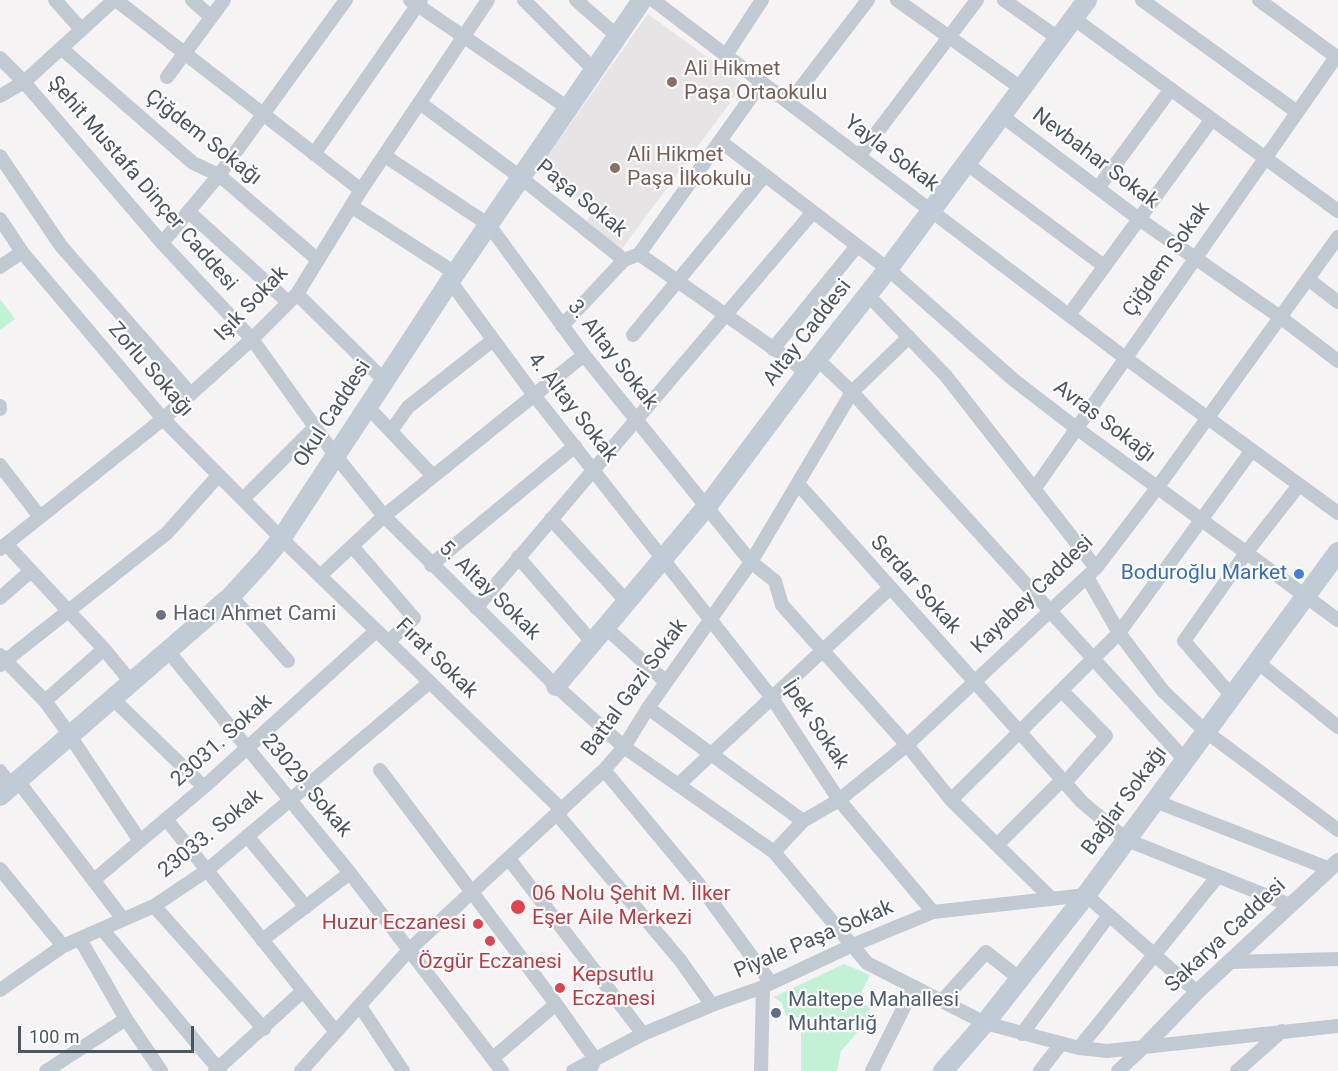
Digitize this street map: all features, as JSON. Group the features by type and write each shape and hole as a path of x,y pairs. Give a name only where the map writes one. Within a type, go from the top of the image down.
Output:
{"main road":[{"name":"Okul Caddesi","path":"7,784 71,735 231,596 281,539 384,380 642,0"},
{"name":"Altay Caddesi","path":"556,686 708,505 967,164 1078,7"},
{"name":"Bağlar Sokağı","path":"951,1068 1086,895 1338,552"}],"street":[{"path":"55,0 81,29"},
{"path":"0,96 24,82 115,0 361,190"},
{"path":"192,0 211,17"},
{"path":"168,77 224,0"},
{"path":"162,243 190,213 219,175 346,0"},
{"name":"Işık Sokak","path":"3,546 163,419 252,339 292,298 488,0"},
{"path":"524,0 594,70"},
{"path":"576,0 617,36"},
{"name":"Yayla Sokak","path":"653,0 1124,357 1338,513"},
{"path":"726,55 762,0"},
{"path":"789,103 868,0"},
{"path":"897,0 1021,88"},
{"path":"859,156 977,0"},
{"path":"1004,0 1058,38"},
{"path":"1142,0 1297,112"},
{"path":"1259,0 1337,57"},
{"path":"314,154 416,2 568,108"},
{"path":"1078,7 1171,89 1338,211"},
{"name":"Çiğdem Sokağı","path":"61,48 194,163 219,175 318,260"},
{"name":"Çiğdem Sokak","path":"1035,488 1124,357 1337,57"},
{"name":"Şehit Mustafa Dinçer Caddesi","path":"0,58 24,82 162,243 252,339 335,455"},
{"path":"639,254 762,82"},
{"path":"1098,188 1171,89"},
{"name":"Paşa Sokak","path":"420,104 520,177 624,261 639,254 773,349 812,366 852,392 1052,610 1185,760"},
{"name":"Nevbahar Sokak","path":"1002,116 1139,219 1280,317 1338,362"},
{"path":"1069,315 1212,119"},
{"name":"Avras Sokağı","path":"720,141 888,269 1015,381 1075,428 1338,620"},
{"path":"0,156 60,246 190,393"},
{"path":"385,156 489,225"},
{"path":"967,164 1104,266"},
{"path":"633,334 765,175"},
{"path":"351,206 453,277"},
{"path":"476,608 813,212"},
{"path":"190,213 292,298 384,380"},
{"name":"Zorlu Sokağı","path":"0,219 22,252 163,419 281,539"},
{"name":"3. Altay Sokak","path":"489,225 584,355 708,505 751,561 775,581 782,605 822,653 907,745 951,800 1052,899"},
{"name":"Kayabey Caddesi","path":"774,852 803,821 839,800 907,745 973,681 1092,573 1157,488 1337,240"},
{"path":"773,349 857,246"},
{"path":"0,267 22,252"},
{"path":"562,326 624,261"},
{"name":"4. Altay Sokak","path":"453,277 493,340 534,395 665,559"},
{"path":"1308,279 1338,303"},
{"path":"868,295 946,376 1035,488 1092,573 1119,633 1163,691 1205,731 1338,830"},
{"name":"Battal Gazi Sokak","path":"308,1068 336,1032 410,949 604,770 624,747 666,681 751,561 799,485 852,392 909,337"},
{"path":"391,431 408,408 493,340"},
{"path":"320,576 384,516 584,355"},
{"path":"367,406 433,476"},
{"path":"243,499 315,427"},
{"path":"431,565 574,446"},
{"path":"951,800 1095,660 1119,633 1252,450"},
{"name":"5. Altay Sokak","path":"335,455 384,516 431,565 556,686 624,747 774,852 867,963 985,1023 1060,1045 1079,1048 1107,1051 1338,1026"},
{"path":"0,465 40,517"},
{"path":"140,841 71,735 45,701 2,660 69,611 167,533 218,476"},
{"name":"Serdar Sokak","path":"799,485 1063,783 1127,840"},
{"path":"1231,695 1184,640 1246,553 1299,485"},
{"path":"551,519 628,603"},
{"name":"Fırat Sokak","path":"281,539 430,682 559,812 680,960 712,1005"},
{"path":"3,546 32,571 104,649 131,682"},
{"path":"352,546 414,618 388,642"},
{"path":"518,557 593,643"},
{"name":"İpek Sokak","path":"665,559 772,698 839,800 933,912"},
{"path":"0,598 32,571"},
{"path":"678,785 890,588"},
{"path":"231,596 288,661"},
{"path":"606,628 666,681"},
{"name":"23031. Sokak","path":"93,880 204,787 376,631"},
{"path":"45,701 104,649"},
{"name":"23029. Sokak","path":"168,651 350,873 502,1071"},
{"path":"1256,661 1338,727"},
{"name":"23033. Sokak","path":"2,984 63,946 153,906 206,871 430,682"},
{"path":"997,845 1063,783 1106,736 1062,691"},
{"path":"113,699 204,787"},
{"path":"648,708 803,821"},
{"path":"380,770 556,1004 593,1065"},
{"path":"604,770 698,883 767,985 761,1071"},
{"path":"7,784 93,880 123,919"},
{"path":"1155,801 1334,865"},
{"path":"166,819 336,1032"},
{"path":"247,836 306,907"},
{"path":"1127,840 1290,905"},
{"path":"509,859 643,1035"},
{"name":"Sakarya Caddesi","path":"1146,1045 1197,992 1334,865"},
{"path":"0,870 63,946"},
{"path":"262,940 350,873"},
{"path":"1079,1048 1218,876"},
{"path":"1086,895 1197,992"},
{"name":"Piyale Paşa Sokak","path":"573,1071 593,1065 643,1035 712,1005 767,985 853,945 933,912 1086,895"},
{"path":"153,906 264,1029"},
{"path":"1022,1034 1108,915"},
{"path":"102,929 218,1070 303,991"},
{"path":"80,939 126,1019 161,1071"},
{"path":"942,1001 986,952 1020,980"},
{"path":"1230,962 1338,959"},
{"path":"872,1071 914,987"},
{"path":"493,1058 556,1004"},
{"path":"360,1006 403,1071"},
{"path":"46,1071 126,1019"},
{"path":"1236,1071 1282,1031"},
{"path":"1040,1071 1060,1045"},
{"path":"1118,1071 1146,1045"}],"shaded area":[{"path":"648,14 744,84 621,250 584,224 593,212 548,179 553,171 542,164"}],"green space":[{"path":"0,299 15,319 0,330"},
{"path":"844,964 870,975 858,999 870,1008 864,1025 841,1051 837,1071 801,1071 801,1018 786,1016 782,1003 774,997"}],"place":[{"name":"Ali Hikmet Paşa Ortaokulu","path":"672,82"},
{"name":"Ali Hikmet Paşa İlkokulu","path":"615,168"},
{"name":"Boduroğlu Market","path":"1299,574"},
{"name":"Hacı Ahmet Cami","path":"161,615"},
{"name":"06 Nolu Şehit M. İlker Eşer Aile Merkezi","path":"518,907"},
{"name":"Huzur Eczanesi","path":"478,924"},
{"name":"Özgür Eczanesi","path":"490,941"},
{"name":"Kepsutlu Eczanesi","path":"560,988"},
{"name":"Maltepe Mahallesi Muhtarlığ","path":"776,1013"}]}
